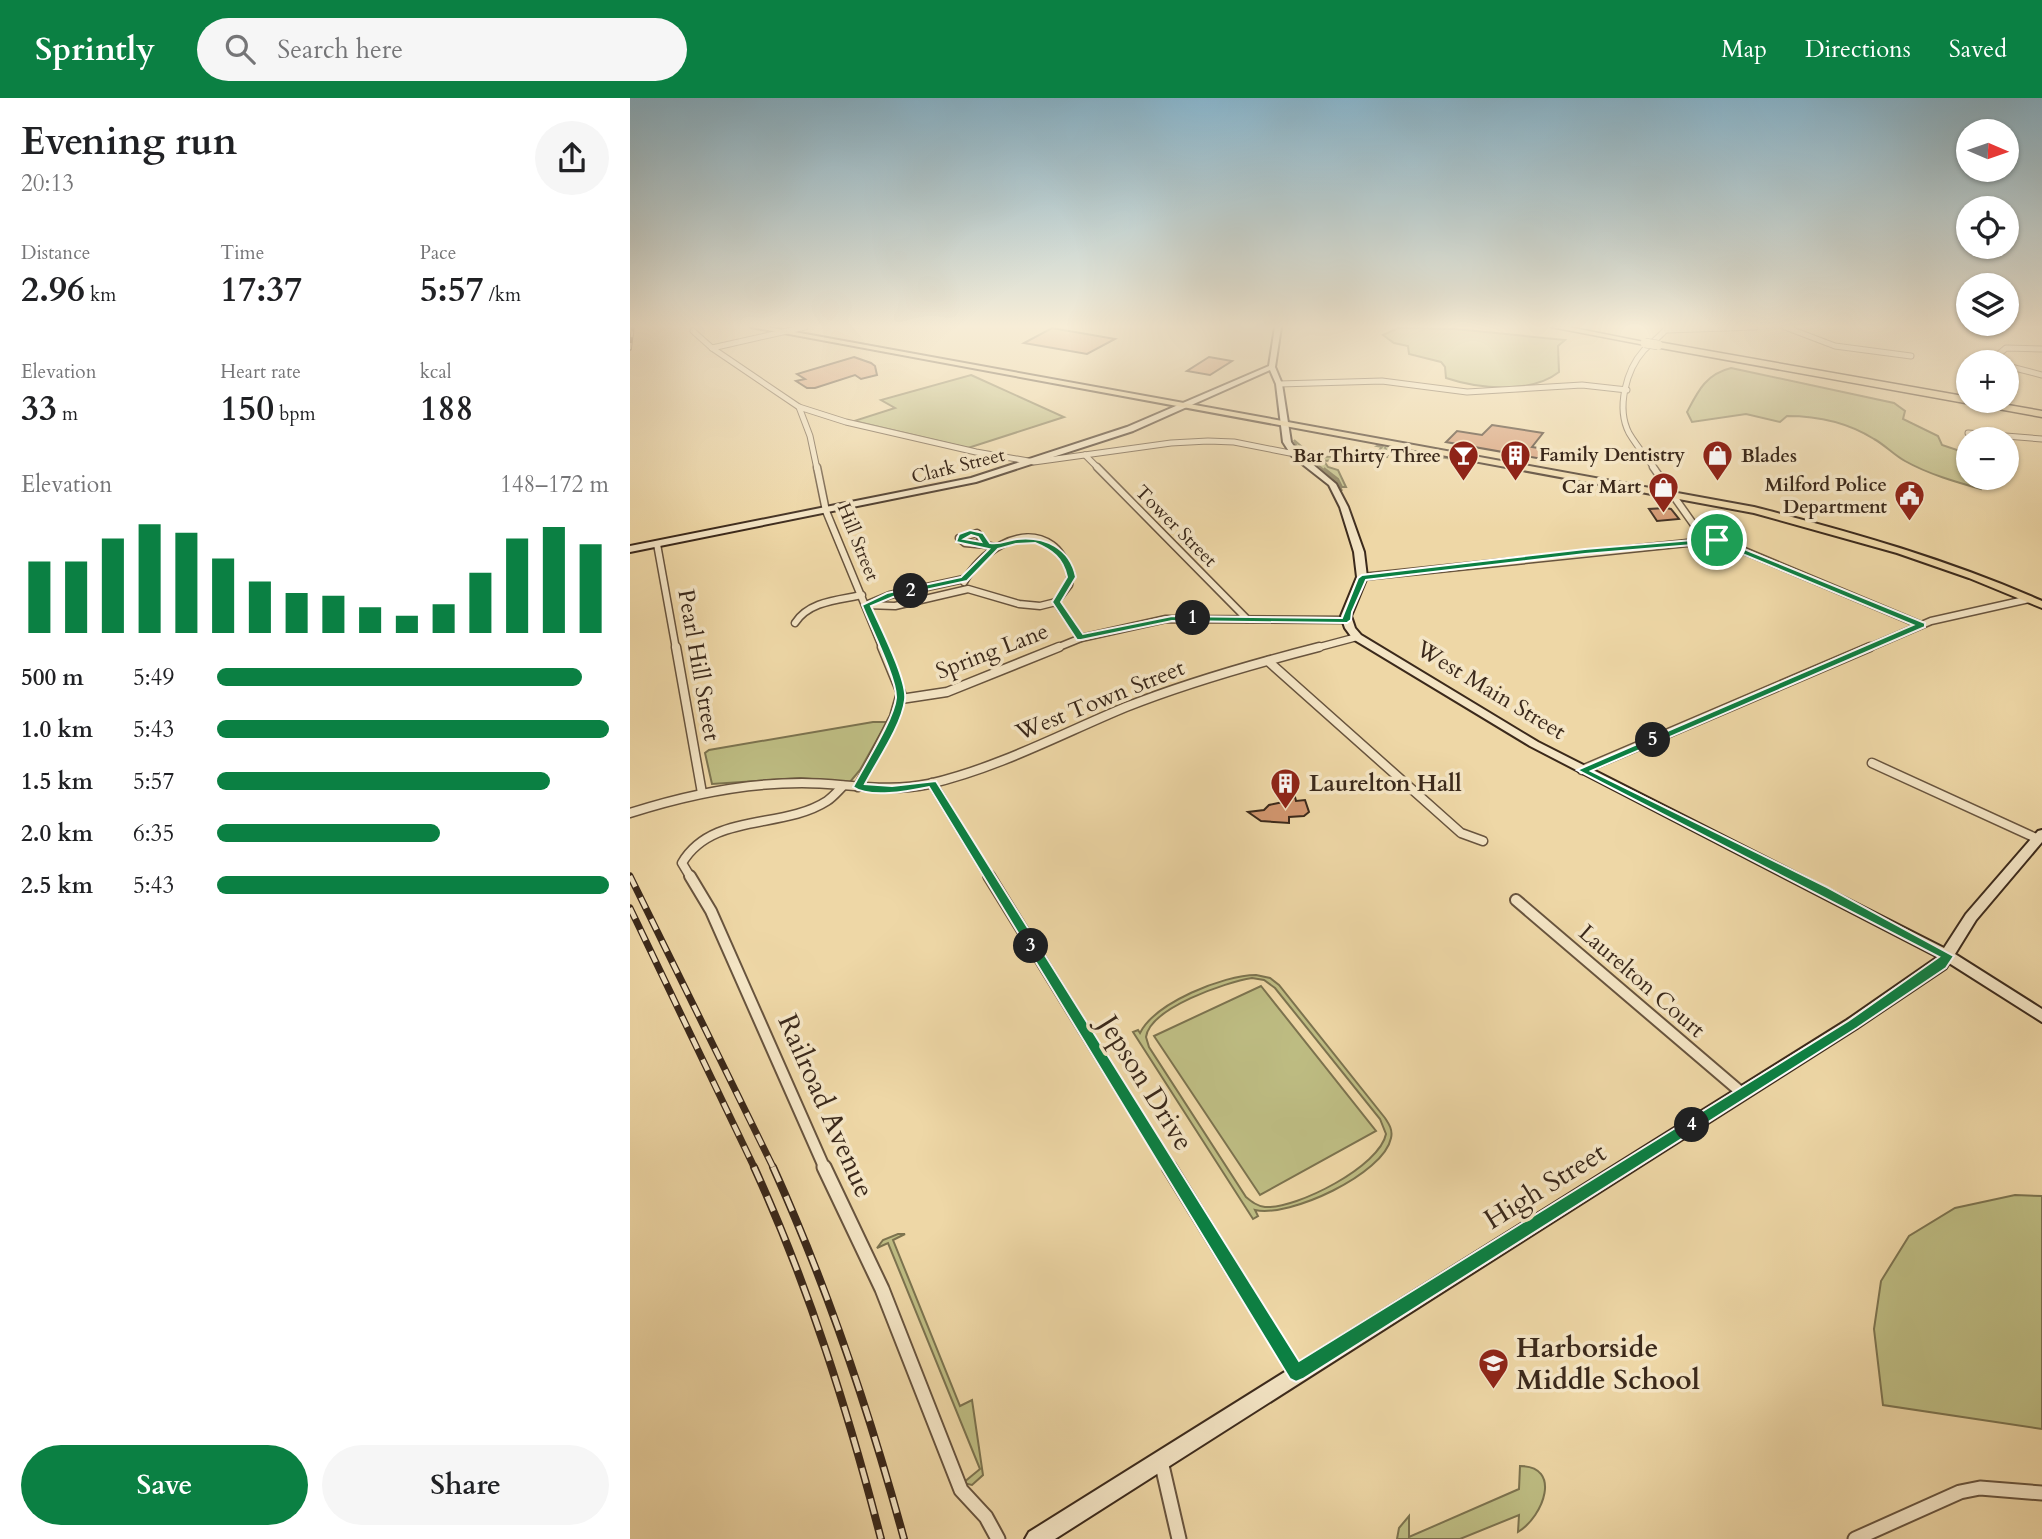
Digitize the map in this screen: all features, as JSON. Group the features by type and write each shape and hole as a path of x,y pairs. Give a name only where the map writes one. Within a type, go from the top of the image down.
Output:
{"highway":[{"path":"1939,394 1956,397"},
{"path":"2019,403 2042,407"},
{"path":"2019,410 2042,414"}],"main road":[{"path":"1125,394 1754,510 1846,533 1935,563 2042,605"},
{"path":"1034,462 1130,429 1209,394"},
{"path":"1280,394 1287,442 1295,454 1332,484 1354,534 1362,578 1347,612 1347,620"},
{"name":"Clark Street","path":"630,550 956,484 1034,462"},
{"name":"West Main Street","path":"1347,620 1357,637 1582,770 1823,890 1948,956 2042,1016"},
{"name":"High Street","path":"1036,1539 1852,1024 1941,964 1971,917 2040,837"}],"street":[{"path":"780,394 799,407 823,415 950,446 1034,462"},
{"path":"1626,394 1623,414 1627,428 1694,525 1717,540 1921,625"},
{"name":"Hill Street","path":"799,407 805,418 827,511 899,684 901,699"},
{"path":"805,418 823,415"},
{"path":"2019,437 2042,439"},
{"name":"Clark Street","path":"1034,462 1208,441 1234,442 1295,454"},
{"name":"Tower Street","path":"1068,450 1081,455 1247,619"},
{"path":"1025,540 1054,546 1070,569 1072,577 1056,602 1027,605 968,589 895,606 866,605 890,595 964,579 991,546 1025,540"},
{"path":"1362,578 1585,552 1717,540"},
{"name":"Pearl Hill Street","path":"657,544 702,793"},
{"path":"964,579 968,589"},
{"path":"794,624 799,615 813,608 862,595"},
{"path":"1582,770 1921,625 1952,615 2029,599"},
{"path":"1056,602 1081,638"},
{"name":"Spring Lane","path":"901,699 947,692 1081,638 1166,619 1347,620"},
{"name":"West Town Street","path":"630,813 702,793 782,784 892,790 932,783 1017,755 1153,696 1357,637"},
{"path":"1268,661 1461,833 1482,841"},
{"path":"858,787 901,699"},
{"path":"1872,763 2040,837"},
{"name":"Jepson Drive","path":"932,783 1296,1373"},
{"name":"Railroad Avenue","path":"843,786 832,800 814,809 703,838 688,851 682,863 711,911 777,1055 826,1171 882,1289 961,1490 986,1517 998,1539"},
{"name":"Laurelton Court","path":"1516,900 1742,1093"},
{"path":"1161,1461 1179,1539"},
{"path":"1855,1539 1960,1492 1980,1488 2042,1493"}],"shaded area":[{"path":"902,394 1014,394 1064,417 968,448 854,421 895,408 881,400"},
{"path":"1697,394 1853,394 1894,403 1905,411 1903,419 1938,436 1942,445 1956,450 1956,481 1923,470 1901,459 1864,433 1832,421 1787,416 1780,422 1746,414 1692,422 1687,412"},
{"path":"1294,440 1308,452 1321,457 1375,455 1382,447 1377,446 1381,444 1476,463 1392,449 1388,455 1385,447 1387,457 1324,461 1328,467 1338,470 1346,487 1342,487 1338,479 1324,468 1338,482 1342,491 1333,478 1297,447"},
{"path":"873,722 887,722 860,770 850,782 800,778 712,784 705,753 709,750"},
{"path":"1242,976 1270,978 1279,985 1385,1118 1391,1132 1385,1152 1354,1179 1290,1207 1270,1211 1255,1210 1258,1216 1253,1219 1133,1032 1138,1030 1140,1033 1160,1011 1175,1001 1209,985","holes":["1240,980 1264,980 1275,988 1380,1119 1386,1134 1380,1146 1354,1172 1297,1201 1265,1207 1246,1197 1149,1047 1146,1037 1151,1026 1161,1016 1191,998"]},
{"path":"1261,986 1376,1131 1260,1195 1154,1036"},
{"path":"2015,1195 2042,1196 2042,1429 1883,1405 1874,1329 1881,1281 1909,1236 1955,1208"},
{"path":"905,1234 893,1240 960,1406 972,1400 983,1475 972,1485 963,1483 980,1469 888,1243 877,1248 883,1240"},
{"path":"1520,1466 1533,1468 1541,1474 1545,1483 1541,1504 1535,1515 1518,1532 1519,1515 1460,1539 1397,1539 1399,1528 1409,1516 1409,1537 1519,1489"}],"building":[{"path":"1492,425 1543,433 1532,447 1558,451 1548,460 1446,442 1457,431 1482,435"},
{"name":"Car Mart","path":"1649,509 1671,509 1679,519 1657,521"},
{"name":"Laurelton Hall","path":"1295,797 1296,801 1305,800 1309,812 1304,816 1289,817 1289,823 1261,821 1248,812 1264,810 1269,805 1283,802 1285,798"}],"railway":[{"path":"630,876 774,1169"},
{"path":"630,908 755,1169"},
{"path":"754,1167 774,1212 826,1350 881,1539"},
{"path":"773,1167 812,1258 846,1350 904,1539"}],"place":[{"name":"Family Dentistry","path":"1516,482"},
{"name":"Bar Thirty Three","path":"1464,483"},
{"name":"Blades","path":"1718,483"},
{"name":"Car Mart","path":"1664,514"},
{"name":"Milford Police Department","path":"1910,523"},
{"name":"Laurelton Hall","path":"1286,810"},
{"name":"Harborside Middle School","path":"1493,1391"}],"route":[{"path":"1717,540 1585,552 1362,578 1347,612 1347,620 1172,618 1081,638 1056,602 1072,577 1070,569 1054,546 1025,540 995,547 959,540 961,536 970,533 980,535 987,545 995,547 964,579 890,595 866,605 899,684 901,699 858,787 892,790 932,783 1296,1373 1852,1024 1941,964 1948,956 1823,890 1582,770 1921,625 1717,540"}]}
